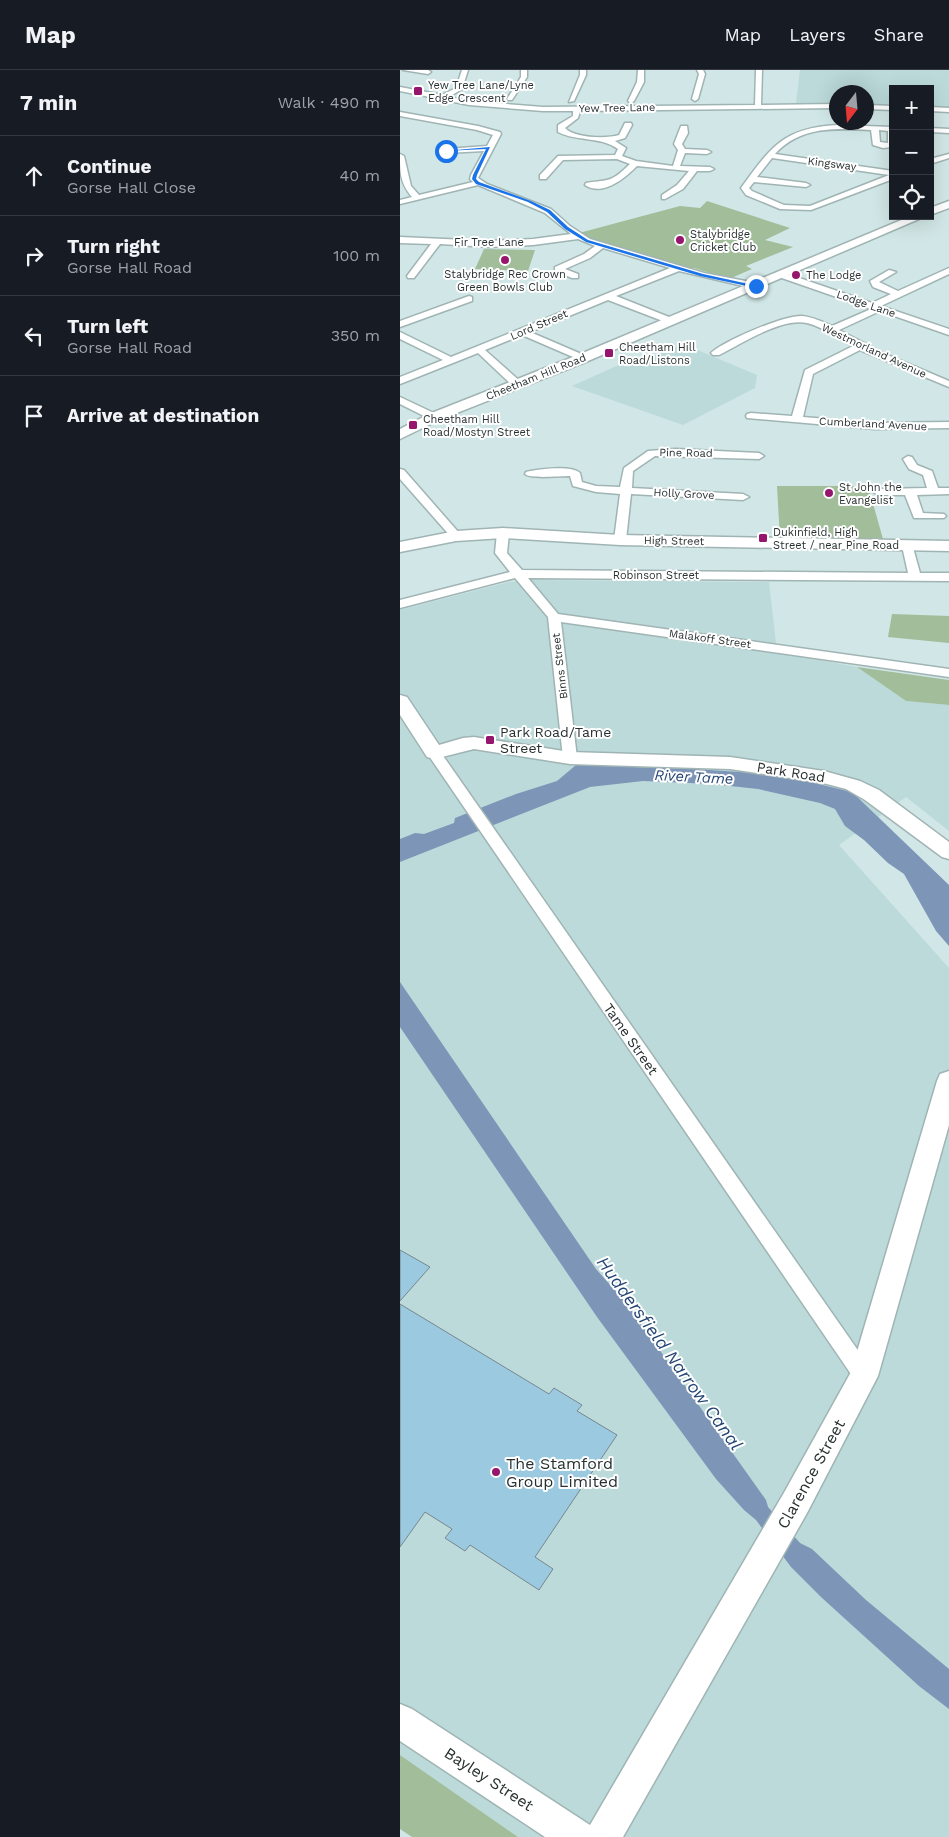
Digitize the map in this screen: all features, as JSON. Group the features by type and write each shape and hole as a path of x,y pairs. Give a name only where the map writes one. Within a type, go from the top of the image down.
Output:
{"main road":[{"path":"934,210 949,204"},
{"name":"Cheetham Hill Road","path":"400,435 434,418 584,358 912,220"},
{"name":"High Street","path":"400,547 456,536 503,533 620,540 949,546"},
{"name":"Tame Street","path":"400,701 434,753"},
{"name":"Park Road","path":"434,753 463,744 474,743 570,758 730,763 824,777 853,785 872,795 949,852"},
{"name":"Clarence Street","path":"603,1837 796,1502 864,1376 949,1081"},
{"name":"Bayley Street","path":"400,1721 577,1837"}],"street":[{"path":"406,70 428,72"},
{"path":"442,98 459,89 465,70"},
{"path":"510,99 524,77 524,70"},
{"path":"571,101 584,75 583,70"},
{"path":"630,101 640,84 641,70"},
{"path":"695,100 702,74 700,70"},
{"path":"748,99 757,102 760,83 759,70"},
{"name":"Yew Tree Lane","path":"400,89 442,98 496,106 577,108 594,105 757,102 829,106"},
{"path":"456,92 464,93"},
{"path":"483,96 536,100"},
{"path":"545,101 571,101 594,105 630,101 739,99"},
{"path":"577,108 576,117 561,127 560,130 574,136 610,140 622,136 628,125"},
{"path":"934,109 949,110"},
{"path":"874,113 886,122 892,145 883,146 876,143 875,129"},
{"path":"400,114 478,128 497,134 474,179 478,183 548,211 578,236 600,246 678,268 756,286"},
{"path":"400,124 416,117"},
{"path":"886,122 875,129 830,128 803,132 785,140 745,188 749,193 783,207 811,208 889,177"},
{"path":"676,168 681,152 678,144 684,133 684,128"},
{"path":"934,130 949,131"},
{"path":"610,140 622,148 618,157"},
{"path":"446,151 489,148"},
{"path":"681,152 707,152"},
{"path":"400,156 407,187 417,198"},
{"name":"Kingsway","path":"772,156 889,174"},
{"path":"934,161 949,156"},
{"path":"543,177 562,157 618,157 625,162 635,164 710,169"},
{"path":"589,185 608,185 617,181 635,164"},
{"path":"665,197 680,187 695,169"},
{"path":"752,179 806,185"},
{"path":"400,202 478,183"},
{"name":"Fir Tree Lane","path":"400,240 478,244 533,242 578,236"},
{"path":"411,276 437,242"},
{"path":"575,276 558,269 587,256 600,246"},
{"name":"Lord Street","path":"400,381 678,268"},
{"path":"832,330 898,294 949,271"},
{"path":"892,272 874,281 876,285 898,294"},
{"name":"Lodge Lane","path":"782,275 946,329"},
{"path":"609,297 671,321"},
{"path":"400,324 469,299"},
{"name":"Westmorland Avenue","path":"716,353 784,321 801,319 832,330 860,346 923,375 949,384"},
{"path":"523,332 584,358"},
{"path":"400,335 452,361"},
{"name":"Cumberland Avenue","path":"797,419 808,372 860,346"},
{"path":"480,350 518,385"},
{"path":"400,400 434,418"},
{"name":"Cumberland Avenue","path":"751,416 887,426 948,428"},
{"name":"Pine Road","path":"620,540 628,470 652,453 675,452 759,456"},
{"path":"908,459 913,468 928,473 934,492"},
{"path":"400,472 456,536"},
{"path":"530,474 543,472 575,473 577,484 582,487 625,491"},
{"path":"400,494 415,490"},
{"name":"Holly Grove","path":"625,491 743,497"},
{"path":"879,492 949,491"},
{"path":"910,492 918,516 940,516"},
{"name":"Binns Street","path":"503,533 501,554 554,617 570,758"},
{"path":"908,546 915,577"},
{"name":"Robinson Street","path":"400,604 516,574 949,578"},
{"name":"Malakoff Street","path":"554,617 865,661"},
{"path":"865,661 949,673"},
{"name":"Tame Street","path":"434,753 864,1376"}],"shaded area":[{"path":"800,70 949,70 949,107 934,106 934,85 889,85 889,105 874,105 874,85 829,85 829,104 796,103"},
{"path":"683,344 757,375 755,388 683,425 572,386 621,364 628,367"},
{"path":"530,580 769,582 776,643 781,653 857,667 906,701 949,705 949,831 906,797 839,845 949,968 949,1837 518,1837 400,1755 400,610 509,582"}],"green space":[{"name":"Stalybridge Cricket Club","path":"707,201 790,228 765,240 793,247 746,266 752,269 729,279 590,239 579,233 680,206 700,208"},
{"name":"Stalybridge Rec Crown Green Bowls Club","path":"484,249 535,250 528,271 475,269"},
{"path":"777,486 868,486 883,539 780,539"},
{"path":"892,614 949,616 949,643 888,637"},
{"path":"857,667 949,680 949,705 906,701"},
{"path":"400,1755 518,1837 412,1837 400,1829"}],"water":[{"name":"River Tame","path":"576,765 755,773 797,779 852,792 949,885 949,946 936,931 904,874 888,863 864,840 845,826 835,809 820,803 758,789 712,784 643,781 590,787 400,862 400,839 415,833 424,834 454,823 455,818 516,794 557,781"},
{"path":"400,982 596,1269 627,1304 766,1500 768,1507 800,1543 812,1549 866,1600 949,1669 949,1709 919,1686 821,1597 791,1567 756,1520 744,1510 716,1479 597,1317 400,1027"}],"building":[{"path":"400,1250 430,1267 400,1301"},
{"name":"The Stamford Group Limited","path":"400,1304 549,1394 554,1388 582,1405 577,1411 617,1435 535,1557 553,1569 539,1590 470,1545 465,1551 445,1538 452,1529 425,1512 400,1547"}],"place":[{"name":"Yew Tree Lane/Lyne Edge Crescent","path":"418,91"},
{"name":"Stalybridge Cricket Club","path":"680,240"},
{"name":"Stalybridge Rec Crown Green Bowls Club","path":"505,260"},
{"name":"The Lodge","path":"796,275"},
{"name":"Cheetham Hill Road/Listons","path":"609,353"},
{"name":"Cheetham Hill Road/Mostyn Street","path":"413,425"},
{"name":"St John the Evangelist","path":"829,493"},
{"name":"Dukinfield, High Street / near Pine Road","path":"763,538"},
{"name":"Park Road/Tame Street","path":"490,740"},
{"name":"The Stamford Group Limited","path":"496,1472"}],"route":[{"path":"446,151 489,148 475,175 474,179 478,183 516,196 548,211 567,228 587,241 659,264 731,282 756,286"}],"water label":[{"name":"Huddersfield Narrow Canal","path":"670,1353"}]}
